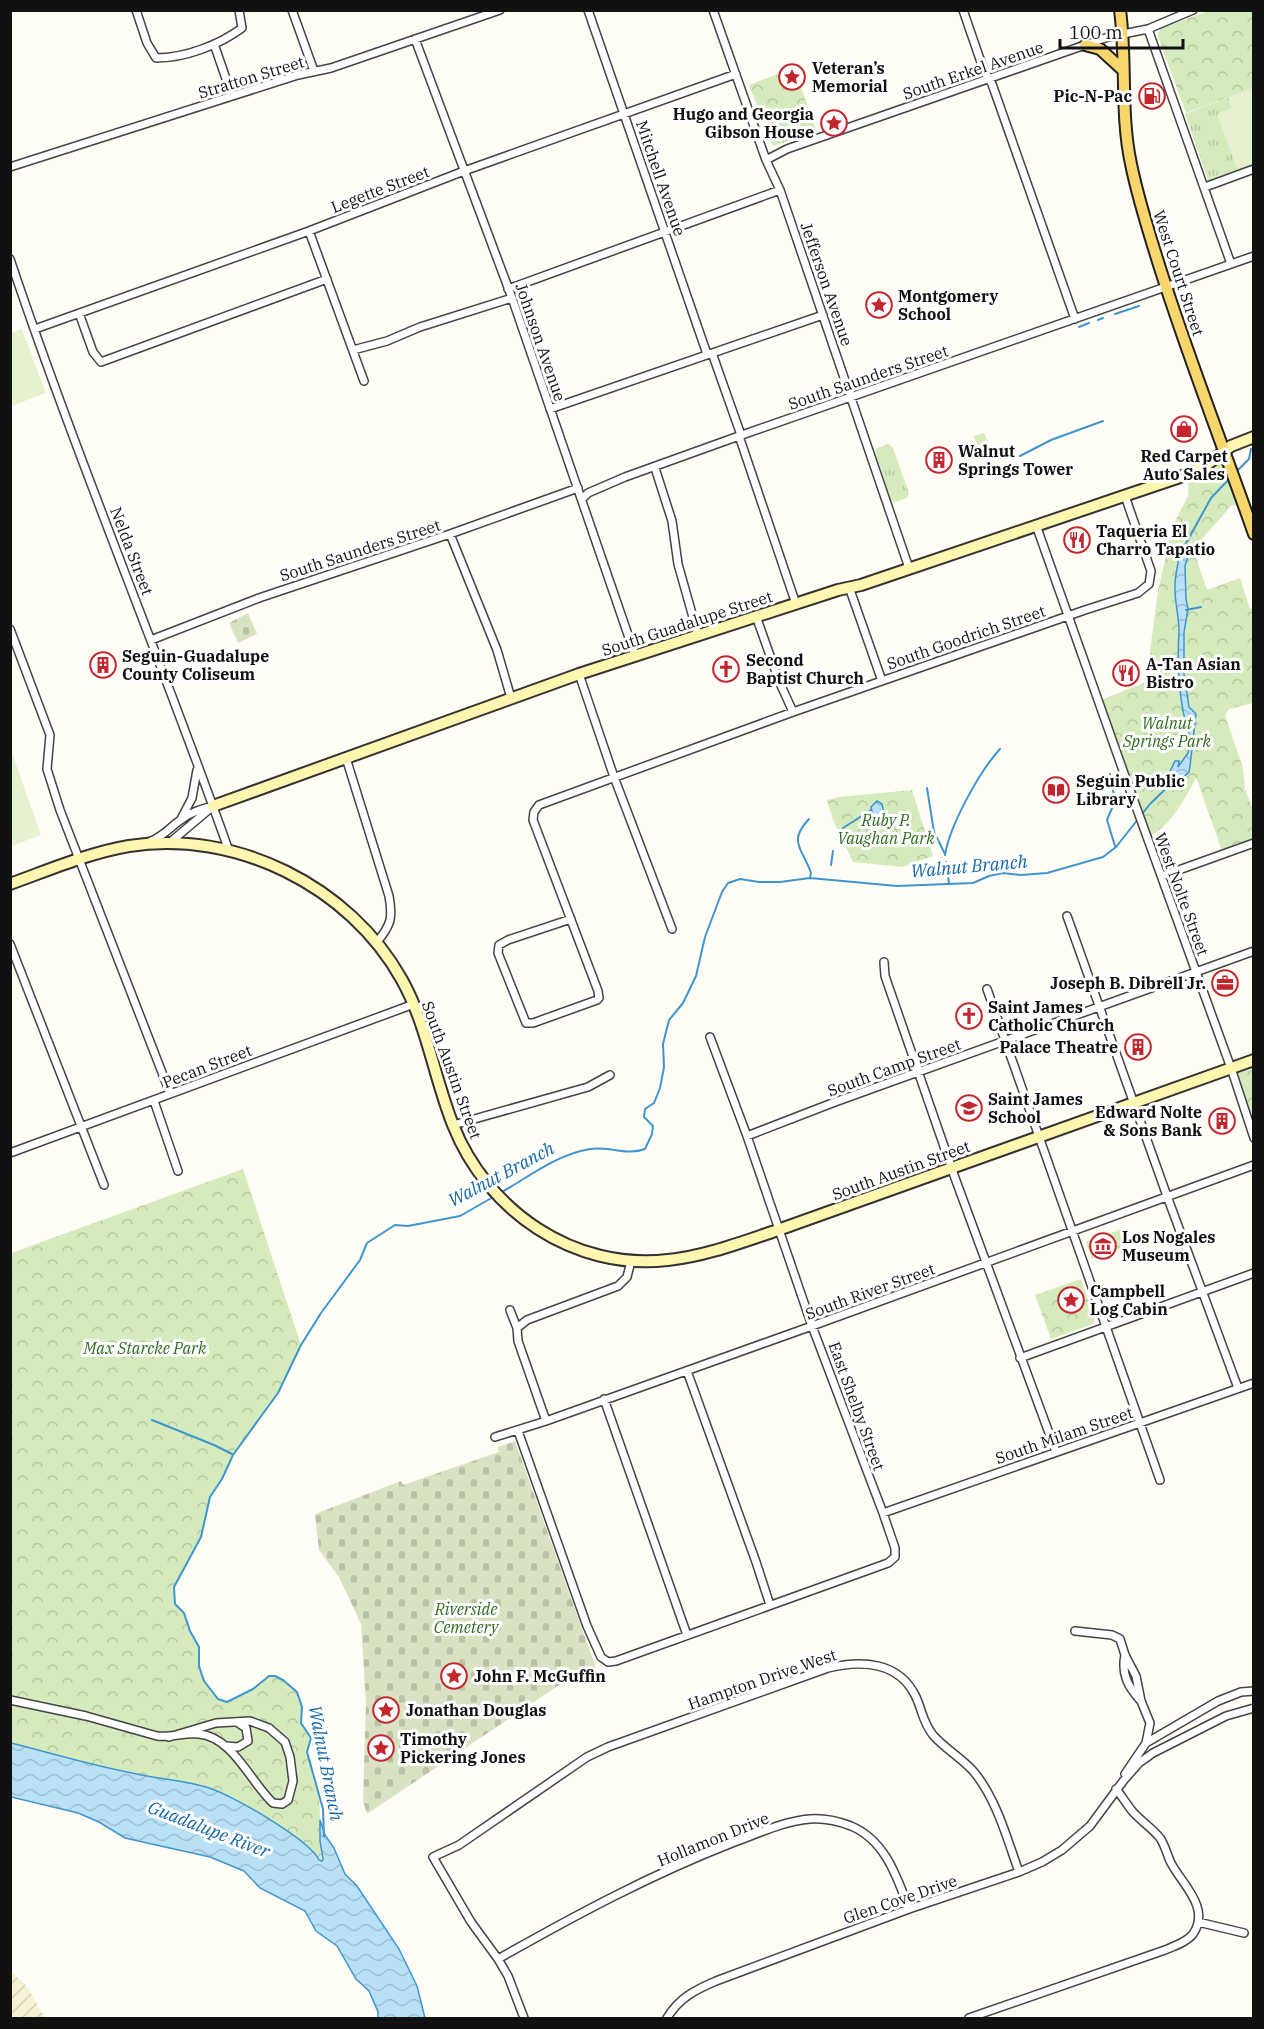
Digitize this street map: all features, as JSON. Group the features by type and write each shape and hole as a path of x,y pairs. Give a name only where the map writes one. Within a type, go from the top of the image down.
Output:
{"main road":[{"name":"West Court Street","path":"1120,10 1123,34 1124,114 1130,163 1166,287 1254,534"},
{"path":"1086,45 1100,49 1123,70"},
{"name":"South Guadalupe Street","path":"213,806 579,674 909,568 1199,470 1223,451 1254,437"},
{"name":"South Austin Street","path":"10,884 105,851 144,844 168,844 229,851 270,864 311,885 346,910 377,942 402,980 414,1004 453,1125 470,1158 494,1191 521,1217 543,1233 567,1246 592,1254 631,1261 689,1257 778,1230 1254,1060"}],"street":[{"path":"136,10 147,43 156,58 171,58 231,36 242,28 239,10"},
{"path":"292,10 314,71"},
{"path":"474,10 477,18"},
{"name":"Stratton Street","path":"10,167 232,96 331,68 500,10"},
{"name":"Mitchell Avenue","path":"588,10 651,196 740,436 796,604"},
{"name":"Jefferson Avenue","path":"713,10 766,160 780,190 909,568"},
{"path":"963,10 984,71 992,84 1075,319"},
{"name":"South Erkel Avenue","path":"766,160 787,149 989,78 1086,45 1148,29 1193,10"},
{"path":"1148,29 1231,264"},
{"name":"Johnson Avenue","path":"415,39 512,298 635,655"},
{"path":"214,44 232,96"},
{"name":"Legette Street","path":"35,329 309,231 464,171 736,74"},
{"path":"1205,187 1254,169"},
{"path":"508,289 780,190"},
{"path":"309,231 364,381"},
{"name":"South Saunders Street","path":"582,499 588,493 608,485 740,436 1254,256"},
{"name":"Nelda Street","path":"10,260 229,851"},
{"path":"79,313 93,352 100,362 327,279"},
{"path":"353,350 387,341 420,327 512,298"},
{"path":"550,409 823,315"},
{"path":"655,468 672,521 678,564 698,635"},
{"name":"South Saunders Street","path":"152,640 259,598 578,488"},
{"name":"South Goodrich Street","path":"571,919 533,820 535,810 543,802 793,712 1138,593 1149,584 1151,578 1149,564 1125,496"},
{"name":"West Nolte Street","path":"1036,525 1132,798 1232,1068 1254,1138"},
{"path":"450,534 497,650 511,698"},
{"path":"849,587 882,681"},
{"path":"756,616 779,681 793,712"},
{"path":"10,629 50,735 47,769 60,810 170,1093"},
{"path":"579,674 614,777 672,929"},
{"path":"346,758 392,911 390,921 377,942"},
{"path":"181,819 192,798 198,767"},
{"path":"144,844 158,839 181,819 213,806"},
{"name":"South Guadalupe Street","path":"168,844 213,806"},
{"path":"1162,876 1254,843"},
{"path":"1067,916 1238,1388"},
{"path":"571,919 599,998 533,1023 526,1023 498,953 499,945 571,919"},
{"path":"10,944 104,1185"},
{"name":"South Camp Street","path":"747,1136 1254,951"},
{"path":"884,962 885,976 918,1073 1056,1452"},
{"path":"987,989 1160,1480"},
{"name":"Pecan Street","path":"10,1153 414,1004"},
{"name":"East Shelby Street","path":"710,1037 747,1136 812,1326 867,1474 884,1513 895,1548 895,1557 888,1563 770,1605"},
{"path":"453,1125 588,1087 610,1075"},
{"path":"154,1101 177,1172"},
{"name":"South River Street","path":"495,1437 518,1431 687,1371 1254,1165"},
{"path":"517,1328 527,1320 618,1286 627,1277 631,1261"},
{"path":"1020,1358 1254,1274"},
{"path":"510,1310 517,1328 518,1341 546,1421"},
{"path":"518,1431 587,1626 601,1656 608,1662 616,1661 770,1605 687,1371"},
{"name":"South Milam Street","path":"884,1513 1254,1383"},
{"path":"604,1399 687,1635"},
{"path":"1075,1631 1112,1635 1119,1639 1125,1655 1123,1667 1126,1681 1141,1701 1149,1723 1146,1743"},
{"name":"Hampton Drive West","path":"498,1959 471,1923 433,1857 459,1845 556,1777 598,1752 817,1672 849,1663 880,1666 906,1683 916,1697 931,1733 972,1770 984,1786 1019,1872"},
{"name":"Glen Cove Drive","path":"1124,1780 1126,1771 1146,1743 1218,1701 1241,1692 1254,1691"},
{"path":"10,1700 86,1716 148,1734 169,1737 199,1734 210,1736 238,1758 273,1803 282,1804 288,1800 293,1781 290,1757 285,1742 263,1725 250,1721 210,1724 169,1737"},
{"name":"Glen Cove Drive","path":"668,2019 680,2000 695,1990 909,1909 1042,1862 1077,1839 1099,1816 1116,1789 1153,1753 1226,1716 1254,1708"},
{"path":"219,1742 234,1748 248,1741 246,1728 234,1722"},
{"path":"1149,1723 1164,1732"},
{"path":"969,2019 1181,1943 1193,1935 1198,1922 1199,1909 1193,1897 1171,1864 1162,1840 1133,1812 1116,1789"},
{"name":"Hollamon Drive","path":"498,1959 621,1891 678,1865 763,1831 809,1819 827,1819 852,1826 869,1836 882,1849 895,1871 909,1909"},
{"path":"1198,1922 1244,1933"},
{"path":"498,1959 508,1976 524,2019"}],"shaded area":[{"path":"11,1971 28,1988 45,2018 11,2018"}],"green space":[{"path":"1208,11 1253,11 1253,88 1186,113 1157,34 1162,28"},
{"path":"794,68 817,132 773,146 749,85"},
{"path":"1253,88 1253,166 1209,183 1185,114"},
{"path":"1253,88 1253,163 1237,169 1217,114 1232,108 1228,98"},
{"path":"22,329 46,393 11,406 11,333"},
{"path":"984,433 993,451 981,455 974,436"},
{"path":"888,444 893,448 909,493 907,498 895,502 891,500 875,452 877,448"},
{"name":"Walnut Springs Park","path":"1223,451 1244,507 1232,505 1193,549 1207,590 1240,578 1250,609 1253,608 1253,703 1229,709 1225,715 1243,768 1245,789 1253,810 1253,843 1223,854 1196,777 1188,794 1169,820 1147,837 1098,701 1151,680 1150,651 1158,591 1173,525 1188,496 1189,473"},
{"path":"248,613 257,634 238,643 229,623"},
{"path":"11,750 41,835 10,846"},
{"name":"Ruby P. Vaughan Park","path":"912,790 933,856 903,867 853,862 833,820 827,800"},
{"path":"1253,1060 1253,1138 1231,1068"},
{"name":"Max Starcke Park","path":"243,1169 301,1345 278,1393 233,1455 222,1479 210,1497 201,1537 174,1587 175,1604 184,1613 199,1647 199,1666 204,1681 218,1699 228,1702 253,1689 269,1676 283,1680 297,1692 302,1707 301,1723 311,1738 307,1752 319,1794 322,1861 296,1838 232,1797 208,1788 131,1773 11,1743 11,1253"},
{"path":"1124,1228 1130,1245 1092,1259 1086,1242"},
{"path":"1081,1279 1095,1321 1093,1324 1051,1339 1035,1295"},
{"name":"Riverside Cemetery","path":"515,1441 596,1668 568,1679 367,1814 363,1801 366,1702 361,1624 339,1577 319,1550 315,1514 401,1481 403,1485 499,1452 498,1447"}],"water":[{"path":"1185,551 1188,556 1185,566 1188,609 1184,632 1184,674 1189,707 1196,714 1189,772 1179,781 1167,778 1175,761 1179,761 1178,767 1188,753 1191,739 1183,713 1179,686 1179,625 1175,591 1179,553"},
{"path":"877,801 882,804 884,813 877,821 873,817 871,807"},
{"name":"Guadalupe River","path":"11,1743 86,1763 190,1783 220,1792 286,1830 322,1861 320,1820 345,1874 357,1886 399,1949 417,1986 425,2018 378,2018 378,2012 369,1991 356,1979 337,1946 316,1931 305,1911 260,1888 244,1871 210,1857 125,1838 99,1822 78,1813 11,1797"}],"waterway":[{"path":"1115,314 1139,306"},
{"path":"1098,320 1103,318"},
{"path":"1079,327 1089,323"},
{"path":"1020,456 1051,440 1103,421"},
{"name":"Walnut Branch","path":"1235,473 1249,459 1251,449"},
{"name":"Walnut Branch","path":"1185,552 1184,547 1211,498 1231,477"},
{"path":"1186,610 1201,607"},
{"path":"945,855 966,799 1000,749"},
{"path":"1110,774 1115,801 1107,820 1115,846"},
{"name":"Walnut Branch","path":"502,1192 545,1166 578,1152 597,1148 631,1152 645,1149 653,1126 644,1117 645,1109 654,1103 660,1088 664,1067 663,1044 669,1020 683,1003 696,976 705,937 722,892 728,883 740,879 780,882 810,878 897,886 973,883 1003,873 1021,875 1047,873 1103,857 1116,847 1150,804 1176,779"},
{"path":"927,788 934,832 945,854"},
{"path":"843,828 871,810"},
{"path":"809,819 802,827 798,840 811,873 810,878"},
{"path":"831,865 833,851"},
{"path":"946,862 949,883"},
{"name":"Walnut Branch","path":"324,1836 323,1809 307,1752 311,1738 301,1723 302,1707 297,1692 283,1680 269,1676 253,1689 227,1702 218,1699 204,1681 199,1666 199,1647 184,1613 175,1604 174,1587 201,1537 210,1497 222,1479 233,1455 278,1393 301,1345 321,1313 360,1260 367,1243 395,1225 408,1226 460,1216 495,1196"},
{"path":"152,1420 232,1454"}],"place":[{"name":"Veteran’s Memorial","path":"792,77"},
{"name":"Pic-N-Pac","path":"1152,96"},
{"name":"Hugo and Georgia Gibson House","path":"834,123"},
{"name":"Montgomery School","path":"879,305"},
{"name":"Red Carpet Auto Sales","path":"1184,429"},
{"name":"Walnut Springs Tower","path":"939,460"},
{"name":"Taqueria El Charro Tapatio","path":"1077,540"},
{"name":"Seguin-Guadalupe County Coliseum","path":"103,665"},
{"name":"Second Baptist Church","path":"726,669"},
{"name":"A-Tan Asian Bistro","path":"1126,673"},
{"name":"Seguin Public Library","path":"1056,790"},
{"name":"Joseph B. Dibrell Jr.","path":"1225,983"},
{"name":"Saint James Catholic Church","path":"969,1016"},
{"name":"Palace Theatre","path":"1138,1047"},
{"name":"Saint James School","path":"969,1108"},
{"name":"Edward Nolte & Sons Bank","path":"1222,1121"},
{"name":"Los Nogales Museum","path":"1103,1246"},
{"name":"Campbell Log Cabin","path":"1071,1300"},
{"name":"John F. McGuffin","path":"454,1676"},
{"name":"Jonathan Douglas","path":"386,1710"},
{"name":"Timothy Pickering Jones","path":"381,1748"}]}
